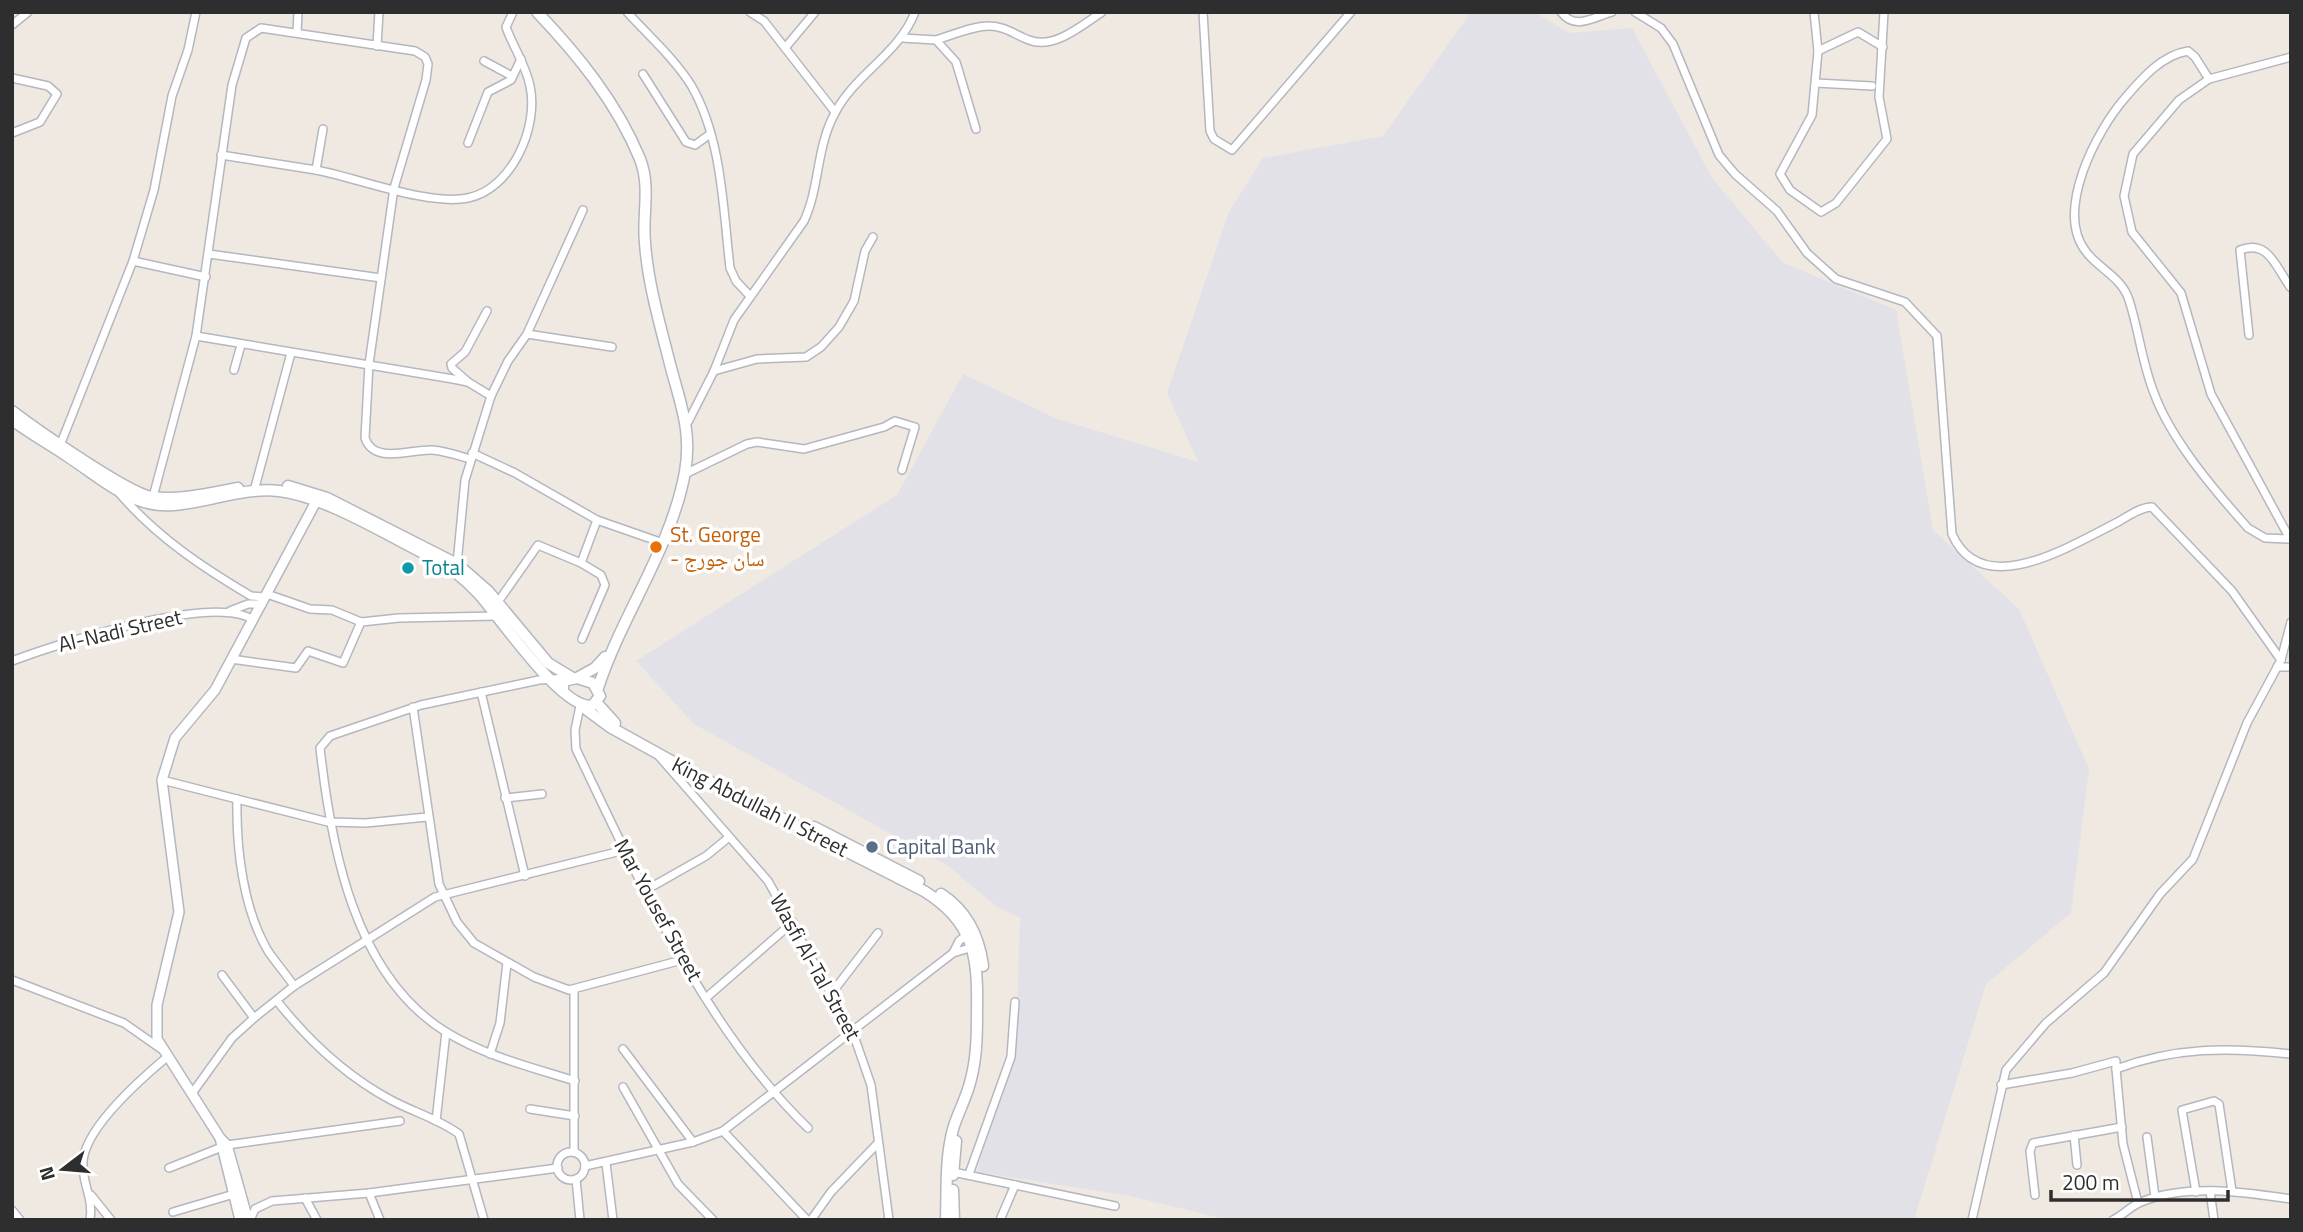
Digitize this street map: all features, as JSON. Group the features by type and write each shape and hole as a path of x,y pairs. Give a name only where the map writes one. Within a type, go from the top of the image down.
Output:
{"main road":[{"path":"537,12 571,48 603,92 640,160 646,185 646,256 672,369 688,422 685,474 663,543 610,652 598,688 600,696 597,703 582,707"},
{"path":"12,411 149,500"},
{"path":"12,420 117,491 172,506 255,489 278,490 318,498 457,564 498,602 548,663 572,678 598,688"},
{"name":"King Abdullah II Street","path":"318,498 456,572 549,679 610,727 656,754 924,891 951,911 971,932"},
{"path":"564,692 562,684 595,668 610,652"},
{"name":"King Abdullah II Street","path":"597,703 606,717 626,730 938,892 957,906 976,945 984,980 982,1045 977,1078 956,1142 953,1172 954,1220"},
{"name":"King Abdullah II Street","path":"946,1220 947,1158 953,1128 971,1079 977,1045 976,945"}],"street":[{"path":"12,24 29,12"},
{"path":"61,443 132,261 154,190 172,96 188,50 196,12"},
{"path":"297,33 298,12"},
{"path":"377,46 379,12"},
{"path":"221,155 316,170 444,199 479,194 498,180 518,155 532,114 531,87 506,27 513,12"},
{"path":"627,12 685,77 698,99 710,134 730,268 736,281 750,296"},
{"path":"750,12 764,21 835,112"},
{"path":"785,48 815,12"},
{"path":"688,422 714,371 730,329 810,207 818,161 835,112 858,82 902,38 915,12"},
{"path":"902,38 936,40 990,26 1007,29 1028,40 1047,42 1059,39 1102,12"},
{"path":"1203,12 1210,131 1214,139 1232,150 1351,12"},
{"path":"1561,12 1570,21 1579,23 1612,12"},
{"path":"1635,12 1661,28 1673,44 1719,155 1731,170 1777,211 1812,258 1836,279 1905,302 1937,336 1952,534 1963,551 1988,568 2018,565 2071,545 2152,507 2227,585 2279,664 2291,667"},
{"path":"1814,12 1818,51 1810,122 1780,174 1790,190 1821,212 1836,204 1887,139 1879,102 1884,12"},
{"path":"139,517 139,511 149,500 196,336 232,85 246,38 261,28 421,53 428,64 421,99 394,188 369,364 365,429 369,446 389,454 430,450 471,456 515,473 597,520 663,543"},
{"path":"1818,51 1857,32 1883,47"},
{"path":"936,40 956,62 976,129"},
{"path":"2209,79 2188,51 2172,56 2143,76 2103,124 2080,184 2076,215 2084,248 2127,294 2150,382 2172,429 2227,504 2253,532 2265,538 2290,539"},
{"path":"2290,539 2211,394 2181,293 2164,269 2139,243 2125,206 2127,174 2133,154 2179,100 2209,79 2291,57"},
{"path":"468,143 488,92 509,81 521,60"},
{"path":"484,61 512,76"},
{"path":"643,74 686,142 695,145 710,134"},
{"path":"12,78 48,86 57,94 40,122 12,133"},
{"path":"1816,83 1872,86"},
{"path":"316,170 323,129"},
{"path":"457,564 461,507 471,456 491,396 508,361 527,334 583,209"},
{"path":"714,371 747,361 806,357 821,347 839,327 854,301 865,251 873,237"},
{"path":"2249,335 2239,250 2255,247 2267,252 2291,288"},
{"path":"209,254 381,278"},
{"path":"132,261 206,277"},
{"path":"487,311 465,352 451,364 468,382 491,396"},
{"path":"527,334 612,347"},
{"path":"196,336 468,382"},
{"path":"234,370 241,345"},
{"path":"255,489 291,354"},
{"path":"685,474 736,446 757,442 808,449 898,421 915,426 902,470"},
{"path":"117,491 139,517 163,538 255,598 310,609 332,610 361,622 497,616"},
{"path":"164,1053 156,1028 157,1005 179,912 162,780 174,738 215,690 318,498"},
{"path":"581,563 597,520"},
{"path":"498,602 538,545 581,563 601,575 605,585 582,639"},
{"name":"Al-Nadi Street","path":"12,661 170,616 229,611 264,598"},
{"name":"Al-Nadi Street","path":"229,611 253,620"},
{"path":"231,659 296,668 308,650 343,663 361,622"},
{"path":"1972,1220 1991,1144 2001,1085 2010,1064 2046,1023 2104,974 2160,894 2193,859 2234,751 2279,664 2289,639 2291,622"},
{"path":"572,678 549,679 413,707 330,736 321,745 328,822 347,888 367,940 407,998 446,1032 490,1054 575,1081"},
{"path":"481,692 525,876"},
{"path":"413,707 427,817 442,895 464,933 483,950 507,963 554,986 574,990 682,960"},
{"name":"Mar Yousef Street","path":"582,707 575,730 576,749 682,960 773,1095 808,1128"},
{"name":"Wasfi Al-Tal Street","path":"656,754 727,838 768,881 853,1033 871,1085 885,1217"},
{"path":"684,788 695,774"},
{"path":"162,780 328,822 366,823 427,817"},
{"path":"505,799 542,793"},
{"path":"237,799 242,872 257,925 268,951 294,986"},
{"path":"646,890 706,856 727,838"},
{"path":"193,1092 232,1038 276,1000 294,986 442,895 625,850"},
{"path":"707,997 793,922"},
{"path":"580,1220 576,1179 585,1166 692,1142 723,1131 773,1095 953,953 971,932"},
{"path":"831,994 878,933"},
{"path":"953,953 976,945"},
{"path":"490,1054 500,1023 507,963"},
{"path":"222,975 254,1018"},
{"path":"12,980 124,1023 164,1053 193,1092 222,1143 249,1220"},
{"path":"573,1153 574,990"},
{"path":"276,1000 303,1032 336,1062 387,1098 459,1134 484,1220"},
{"path":"969,1174 1011,1057 1015,1002"},
{"path":"436,1121 446,1032"},
{"path":"622,1049 692,1142"},
{"path":"2116,1069 2169,1052 2234,1050 2291,1054"},
{"path":"111,1220 91,1195 82,1168 87,1145 125,1096 164,1053"},
{"path":"2001,1085 2116,1061 2122,1127 2137,1203"},
{"path":"624,1087 658,1150 686,1194 713,1220"},
{"path":"2196,1192 2182,1110 2214,1101 2219,1104 2232,1191"},
{"path":"530,1109 575,1116"},
{"path":"169,1168 222,1143 400,1121"},
{"path":"2035,1195 2031,1146 2037,1140 2122,1127"},
{"path":"723,1131 809,1220 831,1192 878,1143"},
{"path":"2074,1135 2077,1165"},
{"path":"2147,1137 2155,1197"},
{"path":"222,1143 240,1220"},
{"path":"576,1179 564,1178 558,1168 562,1156 573,1153 582,1157 585,1166"},
{"path":"606,1163 613,1220"},
{"path":"249,1220 255,1209 266,1202 369,1193 558,1168"},
{"path":"953,1172 1115,1206"},
{"path":"1000,1220 1015,1185"},
{"path":"2210,1191 2214,1220"},
{"path":"2113,1220 2137,1203 2155,1197 2196,1192 2232,1191 2291,1199"},
{"path":"369,1193 380,1220"},
{"path":"173,1212 234,1194"},
{"path":"90,1220 91,1195"},
{"path":"305,1198 317,1220"},
{"path":"12,1210 20,1220"}],"shaded area":[{"path":"1471,12 1534,12 1569,33 1632,28 1712,178 1783,263 1896,310 1933,530 2019,609 2089,769 2071,913 1986,984 1914,1220 1229,1220 1130,1196 977,1172 1004,1072 1016,1043 1020,918 996,906 947,865 694,724 636,661 897,495 963,374 1055,418 1198,462 1167,393 1229,212 1263,158 1383,136"}],"place":[{"name":"St. George - سان جورج","path":"656,547"},
{"name":"Total","path":"408,568"},
{"name":"Capital Bank","path":"872,847"}]}
